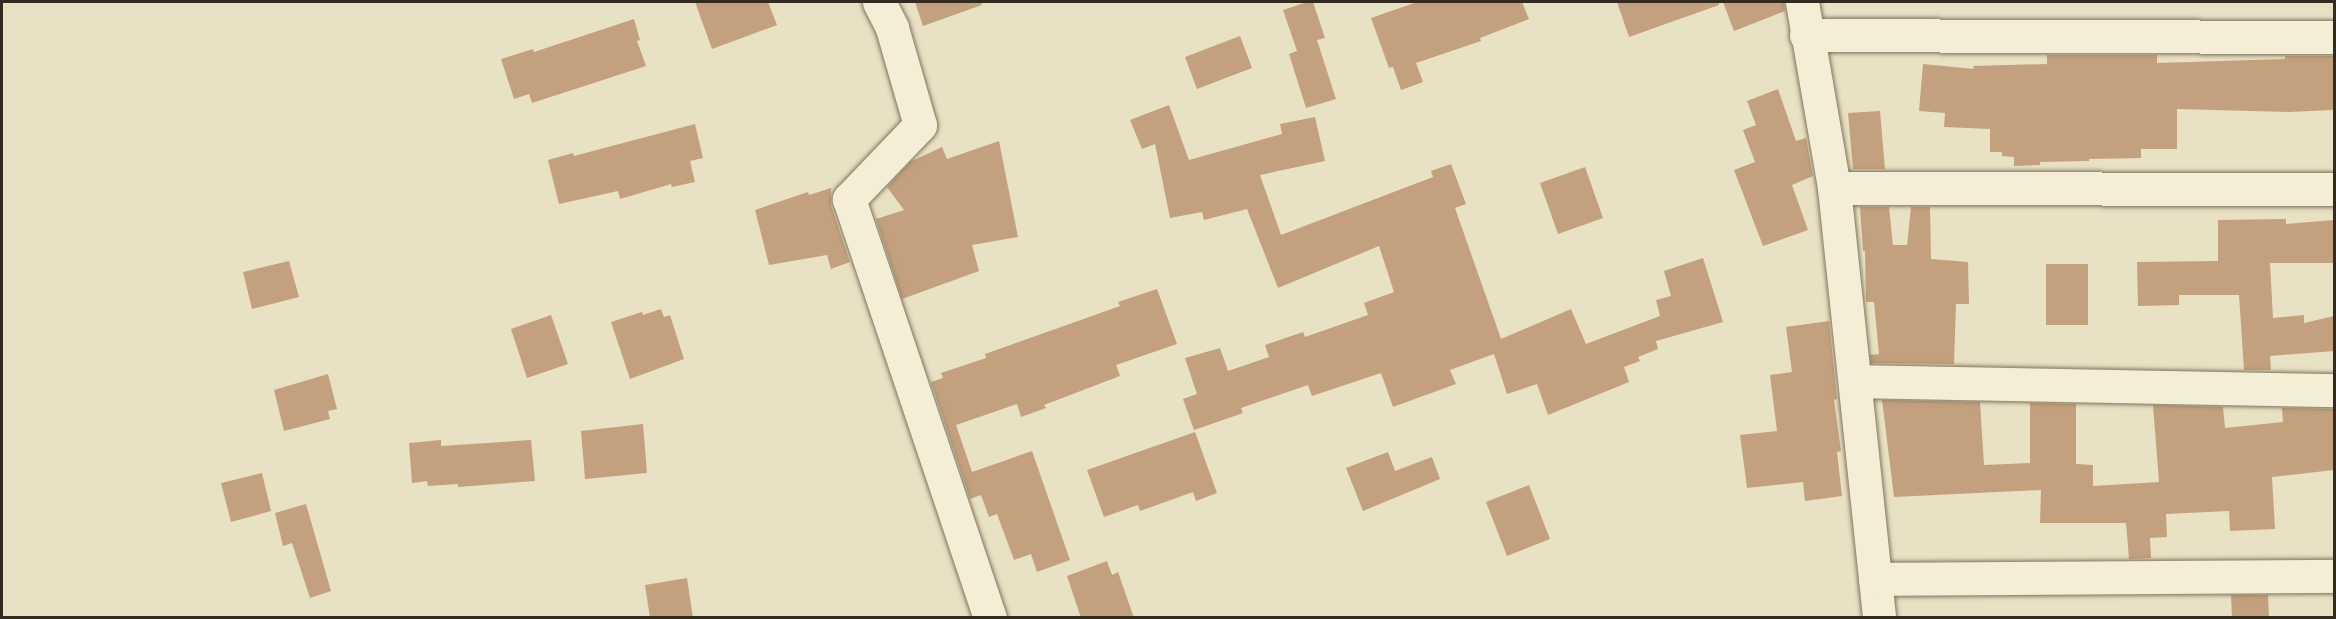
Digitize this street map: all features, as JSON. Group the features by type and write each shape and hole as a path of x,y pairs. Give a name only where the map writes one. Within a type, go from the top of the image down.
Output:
{"street":[{"path":"879,2 892,28 920,125 849,199 990,618"},
{"path":"1802,2 1834,188 1879,618"},
{"path":"1806,35 2334,37"},
{"path":"1834,188 2334,189"},
{"path":"1855,381 2334,390"},
{"path":"1875,579 2334,576"}],"building":[{"path":"695,2 768,2 777,25 712,49"},
{"path":"915,2 981,2 982,5 923,26"},
{"path":"1313,2 1325,38 1317,40 1336,99 1306,108 1289,54 1297,51 1283,10"},
{"path":"1417,2 1522,2 1529,19 1480,38 1481,41 1416,63 1423,82 1401,90 1393,67 1389,68 1371,18"},
{"path":"1617,2 1719,2 1719,5 1629,37"},
{"path":"1723,2 1784,2 1785,11 1734,31"},
{"path":"634,19 640,40 637,41 646,66 532,103 529,94 514,99 501,59 533,49 534,52"},
{"path":"1240,36 1252,68 1197,89 1185,57"},
{"path":"2047,55 2157,55 2157,63 2285,59 2285,56 2334,56 2334,110 2289,112 2177,109 2177,149 2141,149 2141,158 2040,162 2040,165 2014,166 2014,157 2002,156 2002,152 1990,152 1990,129 1944,127 1945,113 1919,111 1923,64 1974,69 1973,66 2047,64"},
{"path":"1778,89 1796,141 1806,138 1813,176 1792,185 1808,230 1763,246 1734,170 1755,162 1743,130 1756,125 1747,101"},
{"path":"1169,105 1189,160 1282,134 1280,124 1315,117 1325,161 1260,175 1281,235 1433,177 1431,171 1451,164 1466,204 1455,208 1501,339 1571,309 1586,344 1660,316 1656,300 1671,296 1664,271 1703,258 1723,322 1656,341 1658,349 1638,357 1640,361 1624,367 1629,382 1548,415 1537,384 1507,394 1494,354 1450,370 1456,384 1393,407 1381,373 1312,396 1308,385 1241,408 1243,413 1194,430 1183,399 1197,394 1185,358 1220,348 1228,371 1269,357 1265,345 1303,332 1305,337 1368,315 1364,303 1394,292 1379,246 1278,288 1247,209 1204,220 1202,212 1170,218 1155,144 1142,149 1130,120"},
{"path":"1880,111 1885,169 1853,169 1848,113"},
{"path":"695,124 703,158 690,161 695,182 672,187 671,184 620,199 618,191 559,204 548,160 573,153 574,156"},
{"path":"999,141 1018,237 972,245 979,271 902,299 876,219 904,210 887,187 910,162 942,147 947,159"},
{"path":"1585,167 1603,218 1558,234 1540,183"},
{"path":"831,188 831,205 850,262 831,269 827,255 769,265 755,210 808,192 809,195"},
{"path":"1860,207 1889,207 1893,245 1907,245 1911,207 1930,207 1931,259 1968,262 1969,304 1956,304 1954,364 1871,363 1870,355 1879,354 1874,302 1866,302 1865,251 1863,251"},
{"path":"2286,219 2286,224 2334,220 2334,263 2270,263 2273,318 2304,315 2304,323 2334,316 2334,351 2270,356 2271,370 2244,370 2239,295 2179,295 2179,305 2138,306 2137,262 2218,261 2218,220"},
{"path":"289,261 299,297 252,309 243,272"},
{"path":"2046,264 2088,264 2088,325 2046,325"},
{"path":"1157,289 1177,344 1116,365 1120,376 1044,405 1046,408 1021,417 1017,404 956,425 972,472 1032,451 1070,560 1037,572 1031,554 1014,560 997,514 989,517 981,495 970,499 931,382 943,378 941,373 986,358 985,354 1120,306 1118,302"},
{"path":"661,309 664,317 670,315 684,359 630,379 611,322 642,312 643,315"},
{"path":"551,315 568,364 527,378 511,329"},
{"path":"1829,321 1837,399 1834,400 1841,451 1837,452 1842,496 1805,501 1803,482 1747,488 1740,435 1777,431 1770,375 1792,372 1786,327"},
{"path":"328,374 337,409 328,411 330,419 284,431 274,390"},
{"path":"1882,400 1980,402 1984,465 2030,463 2030,403 2076,404 2076,464 2093,465 2093,486 2159,482 2153,405 2223,407 2225,428 2283,422 2282,408 2334,409 2334,470 2272,477 2275,529 2230,531 2229,511 2166,514 2167,537 2150,538 2151,558 2129,559 2126,523 2040,523 2041,490 1894,497"},
{"path":"643,424 647,473 585,479 581,431"},
{"path":"1195,432 1217,493 1196,501 1193,492 1140,511 1138,505 1104,517 1087,470"},
{"path":"441,440 441,446 531,440 535,481 458,487 458,484 428,486 427,481 412,483 409,443"},
{"path":"1388,452 1395,471 1432,457 1440,479 1363,511 1346,468"},
{"path":"262,473 271,511 231,522 221,483"},
{"path":"1529,485 1550,539 1507,556 1486,502"},
{"path":"306,504 331,591 310,598 292,543 283,546 275,513"},
{"path":"1107,561 1112,575 1118,572 1134,618 1081,618 1067,576"},
{"path":"687,578 693,618 650,618 645,585"},
{"path":"2231,595 2268,595 2269,618 2232,618"}]}
